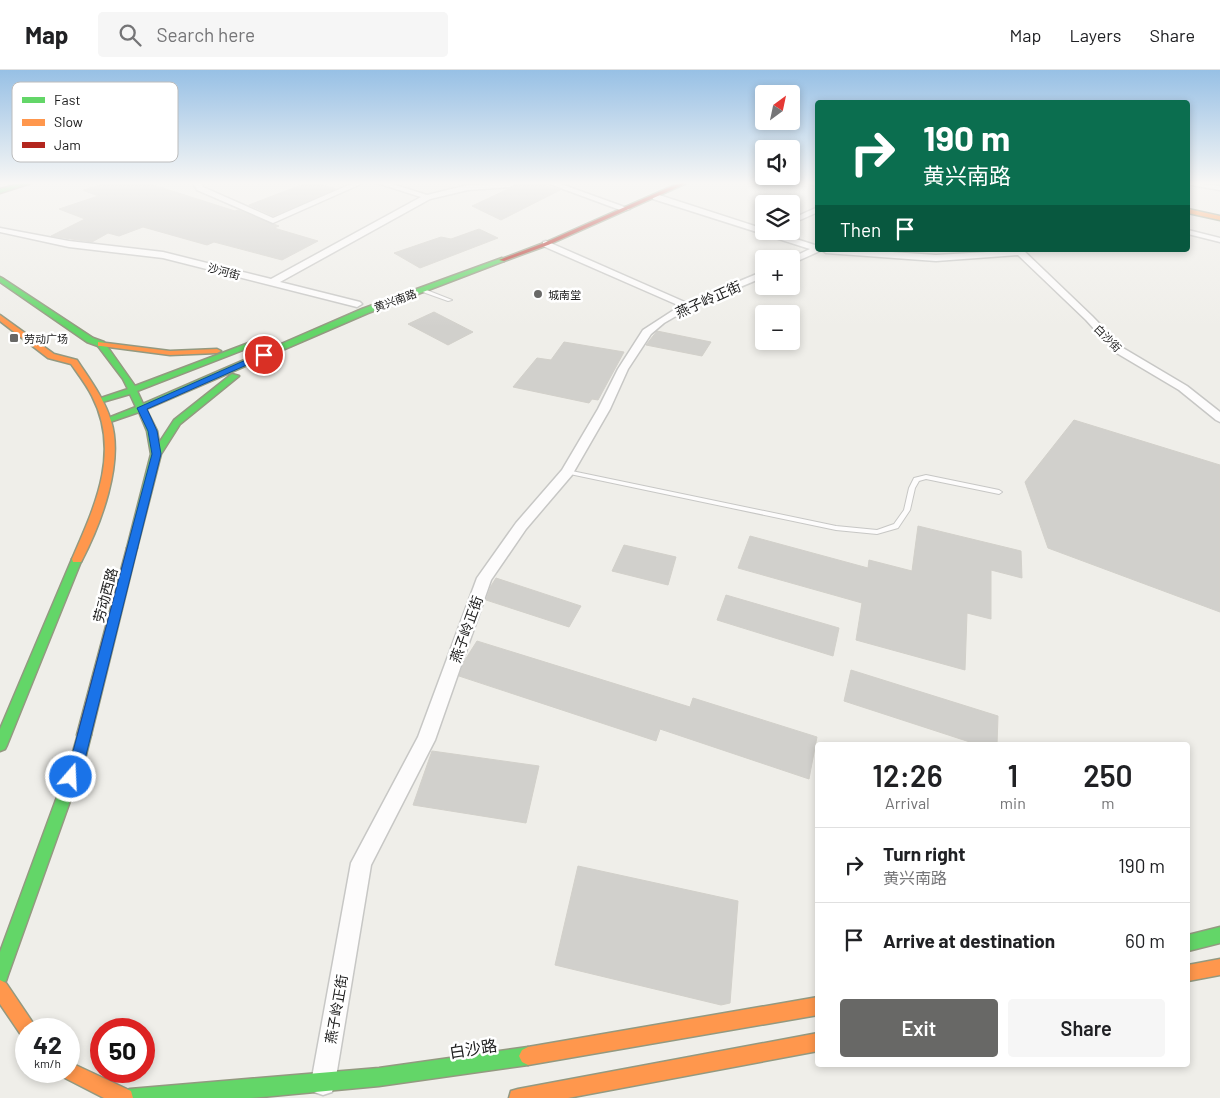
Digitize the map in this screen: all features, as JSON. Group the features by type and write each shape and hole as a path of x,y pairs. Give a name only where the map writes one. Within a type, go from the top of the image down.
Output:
{"main road":[{"name":"黄兴南路","path":"294,329 547,231"},
{"name":"黄兴南路","path":"107,420 142,408 365,311 546,244 576,231"},
{"name":"劳动西路","path":"0,279 90,340 101,344 133,390 152,431 156,454 78,759 0,975"},
{"path":"0,317 51,356 74,362 100,400 107,420 111,444 111,468 103,496 0,745"},
{"path":"100,400 133,390 267,339 214,352 170,353 101,344"},
{"path":"156,454 177,422 238,374 282,347"},
{"path":"1190,942 1220,935"},
{"path":"1190,973 1220,967"},
{"path":"0,989 20,1018"},
{"name":"白沙路","path":"130,1098 323,1084 460,1068 815,1007"},
{"path":"518,1098 815,1043"},
{"path":"80,1076 124,1098"}],"street":[{"name":"沙河街","path":"5,231 69,244 162,254 357,304"},
{"path":"271,283 365,231"},
{"path":"1190,232 1220,240"},
{"path":"793,240 815,248"},
{"path":"546,244 687,306"},
{"path":"800,257 815,250"},
{"path":"846,252 936,258 1007,252"},
{"name":"白沙街","path":"1020,252 1089,318 1119,350 1183,388 1220,418"},
{"name":"燕子岭正街","path":"323,1084 361,863 426,740 484,578 522,526 567,472 604,408 623,369 646,332 687,306 755,278"}],"lane":[{"path":"422,290 450,300"},
{"path":"567,472 836,528 877,532 896,526 906,510 916,479 926,477 999,492"}],"building":[{"path":"61,231 132,231 119,236 108,233 92,242 51,236"},
{"path":"157,231 284,231 318,241 282,260 214,242 207,245"},
{"path":"473,231 483,231 498,238 420,268 394,253 441,237 451,239"},
{"path":"434,312 473,332 448,345 408,324"},
{"path":"657,331 711,342 702,356 646,345"},
{"path":"564,342 624,352 598,400 592,399 589,403 513,387 537,358 551,360"},
{"path":"1074,420 1220,465 1220,612 1048,548 1025,482"},
{"path":"918,526 1021,551 1022,578 991,570 991,619 967,613 965,670 856,640 862,603 738,568 750,536 868,568 869,560 912,571"},
{"path":"624,545 676,557 668,585 612,571"},
{"path":"496,578 581,606 569,627 486,600"},
{"path":"726,595 839,628 833,656 717,620"},
{"path":"477,641 690,707 693,698 817,737 809,779 660,729 656,741 459,676 465,660"},
{"path":"851,670 998,716 997,742 970,742 844,701"},
{"path":"432,751 539,766 526,823 413,805"},
{"path":"578,866 738,901 730,1003 721,1005 555,965"}],"traffic: fast":[{"path":"107,420 142,408 365,311 502,260"},
{"path":"0,279 90,340 101,344 127,379 152,431 156,454 132,548"},
{"path":"99,400 133,390 257,343"},
{"path":"156,454 177,422 235,376"},
{"path":"0,745 77,559"},
{"path":"0,975 78,759 84,735"},
{"path":"1190,942 1220,935"},
{"path":"130,1098 379,1077 528,1056"}],"traffic: slow":[{"path":"0,317 51,356 74,362 97,396 107,422 110,442 107,482 94,520 77,559"},
{"path":"101,344 170,353 217,351"},
{"path":"1190,973 1220,967"},
{"path":"0,989 20,1018"},
{"path":"528,1056 815,1007"},
{"path":"518,1098 815,1043"},
{"path":"80,1076 124,1098"}],"traffic: jam":[{"path":"502,260 575,231"},
{"path":"84,735 132,548"}],"place":[{"name":"城南堂","path":"538,294"},
{"name":"劳动广场","path":"14,338"}],"route":[{"path":"71,777 78,759 156,454 152,431 142,408 264,355"}]}
